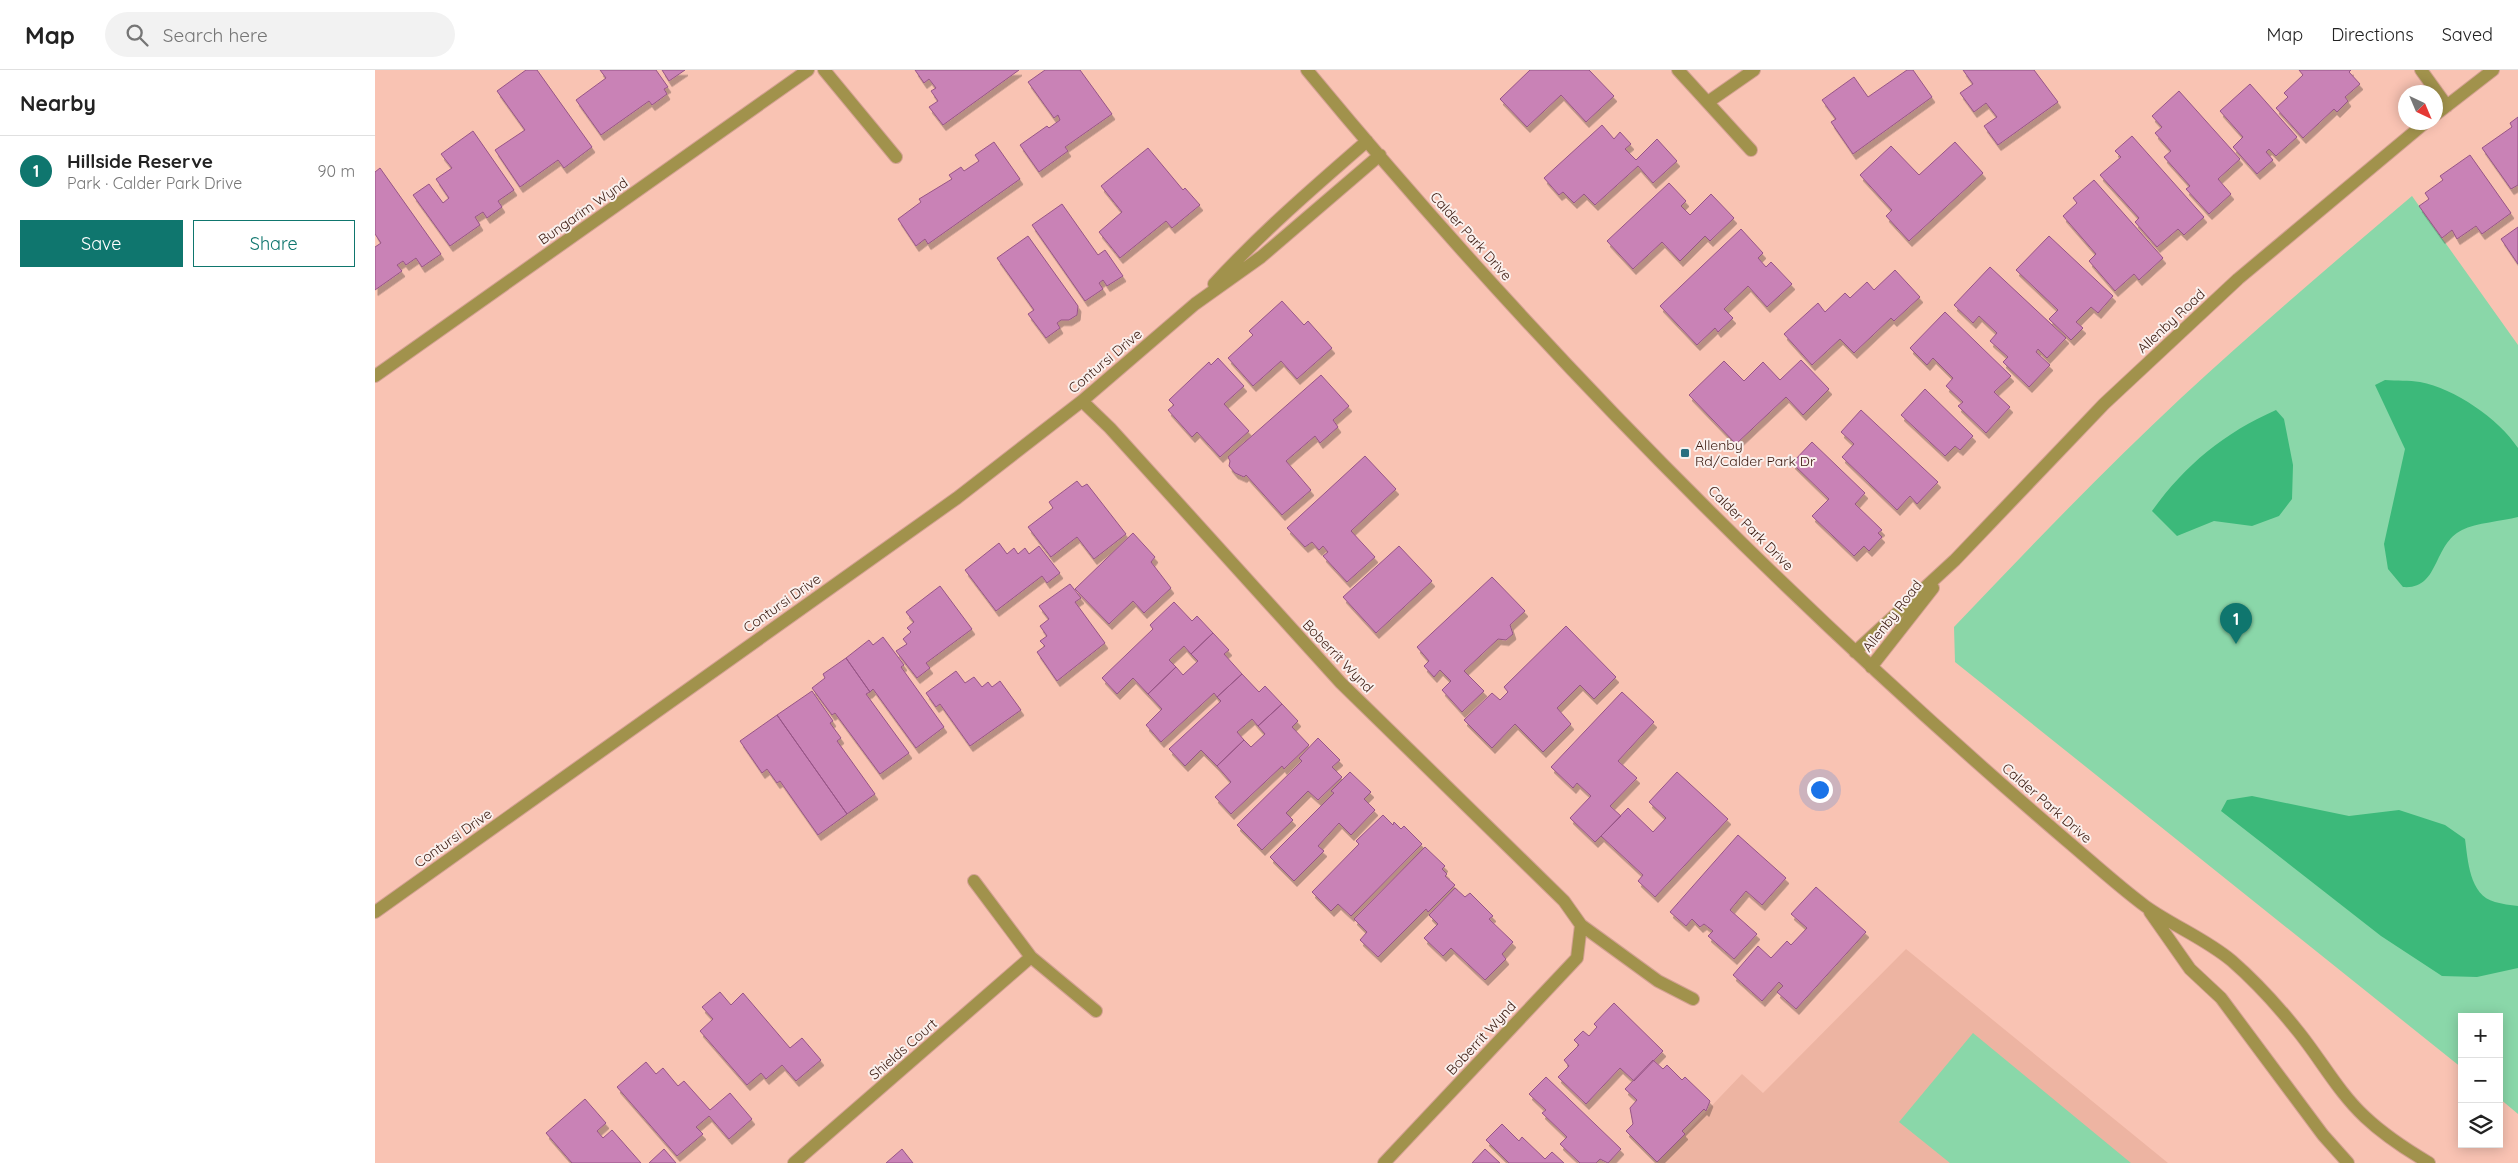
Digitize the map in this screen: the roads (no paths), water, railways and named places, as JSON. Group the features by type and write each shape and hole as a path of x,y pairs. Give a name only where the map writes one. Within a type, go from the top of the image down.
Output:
{"street":[{"name":"Bungarim Wynd","path":"375,376 808,70"},
{"path":"824,70 896,157"},
{"name":"Calder Park Drive","path":"1307,70 1367,141 1547,343 1739,538 1855,652 2068,842 2147,907 2227,957 2261,987 2298,1031 2337,1085 2364,1116 2409,1151 2429,1163"},
{"path":"1678,70 1751,150"},
{"path":"1708,102 1754,70"},
{"path":"2421,70 2447,106"},
{"path":"2443,109 2493,70"},
{"name":"Allenby Road","path":"1855,652 1955,560 2103,404 2238,279 2416,130"},
{"name":"Contursi Drive","path":"1195,304 1250,246 1367,141"},
{"name":"Contursi Drive","path":"375,912 957,498 1082,401 1195,304 1261,257 1380,155"},
{"name":"Boberrit Wynd","path":"1082,401 1110,428 1341,683 1564,900 1581,924 1658,981 1693,999"},
{"name":"Allenby Road","path":"1871,667 1955,560"},
{"path":"974,880 1031,957 1096,1011"},
{"name":"Calder Park Drive","path":"2147,907 2191,968 2221,998 2323,1135 2348,1163"},
{"name":"Boberrit Wynd","path":"1384,1163 1577,958 1581,924"},
{"name":"Shields Court","path":"794,1163 1031,957"}],"place":[{"name":"Allenby Rd/Calder Park Dr","path":"1685,453"},
{"name":"Hillside Reserve","path":"2236,644"}]}
